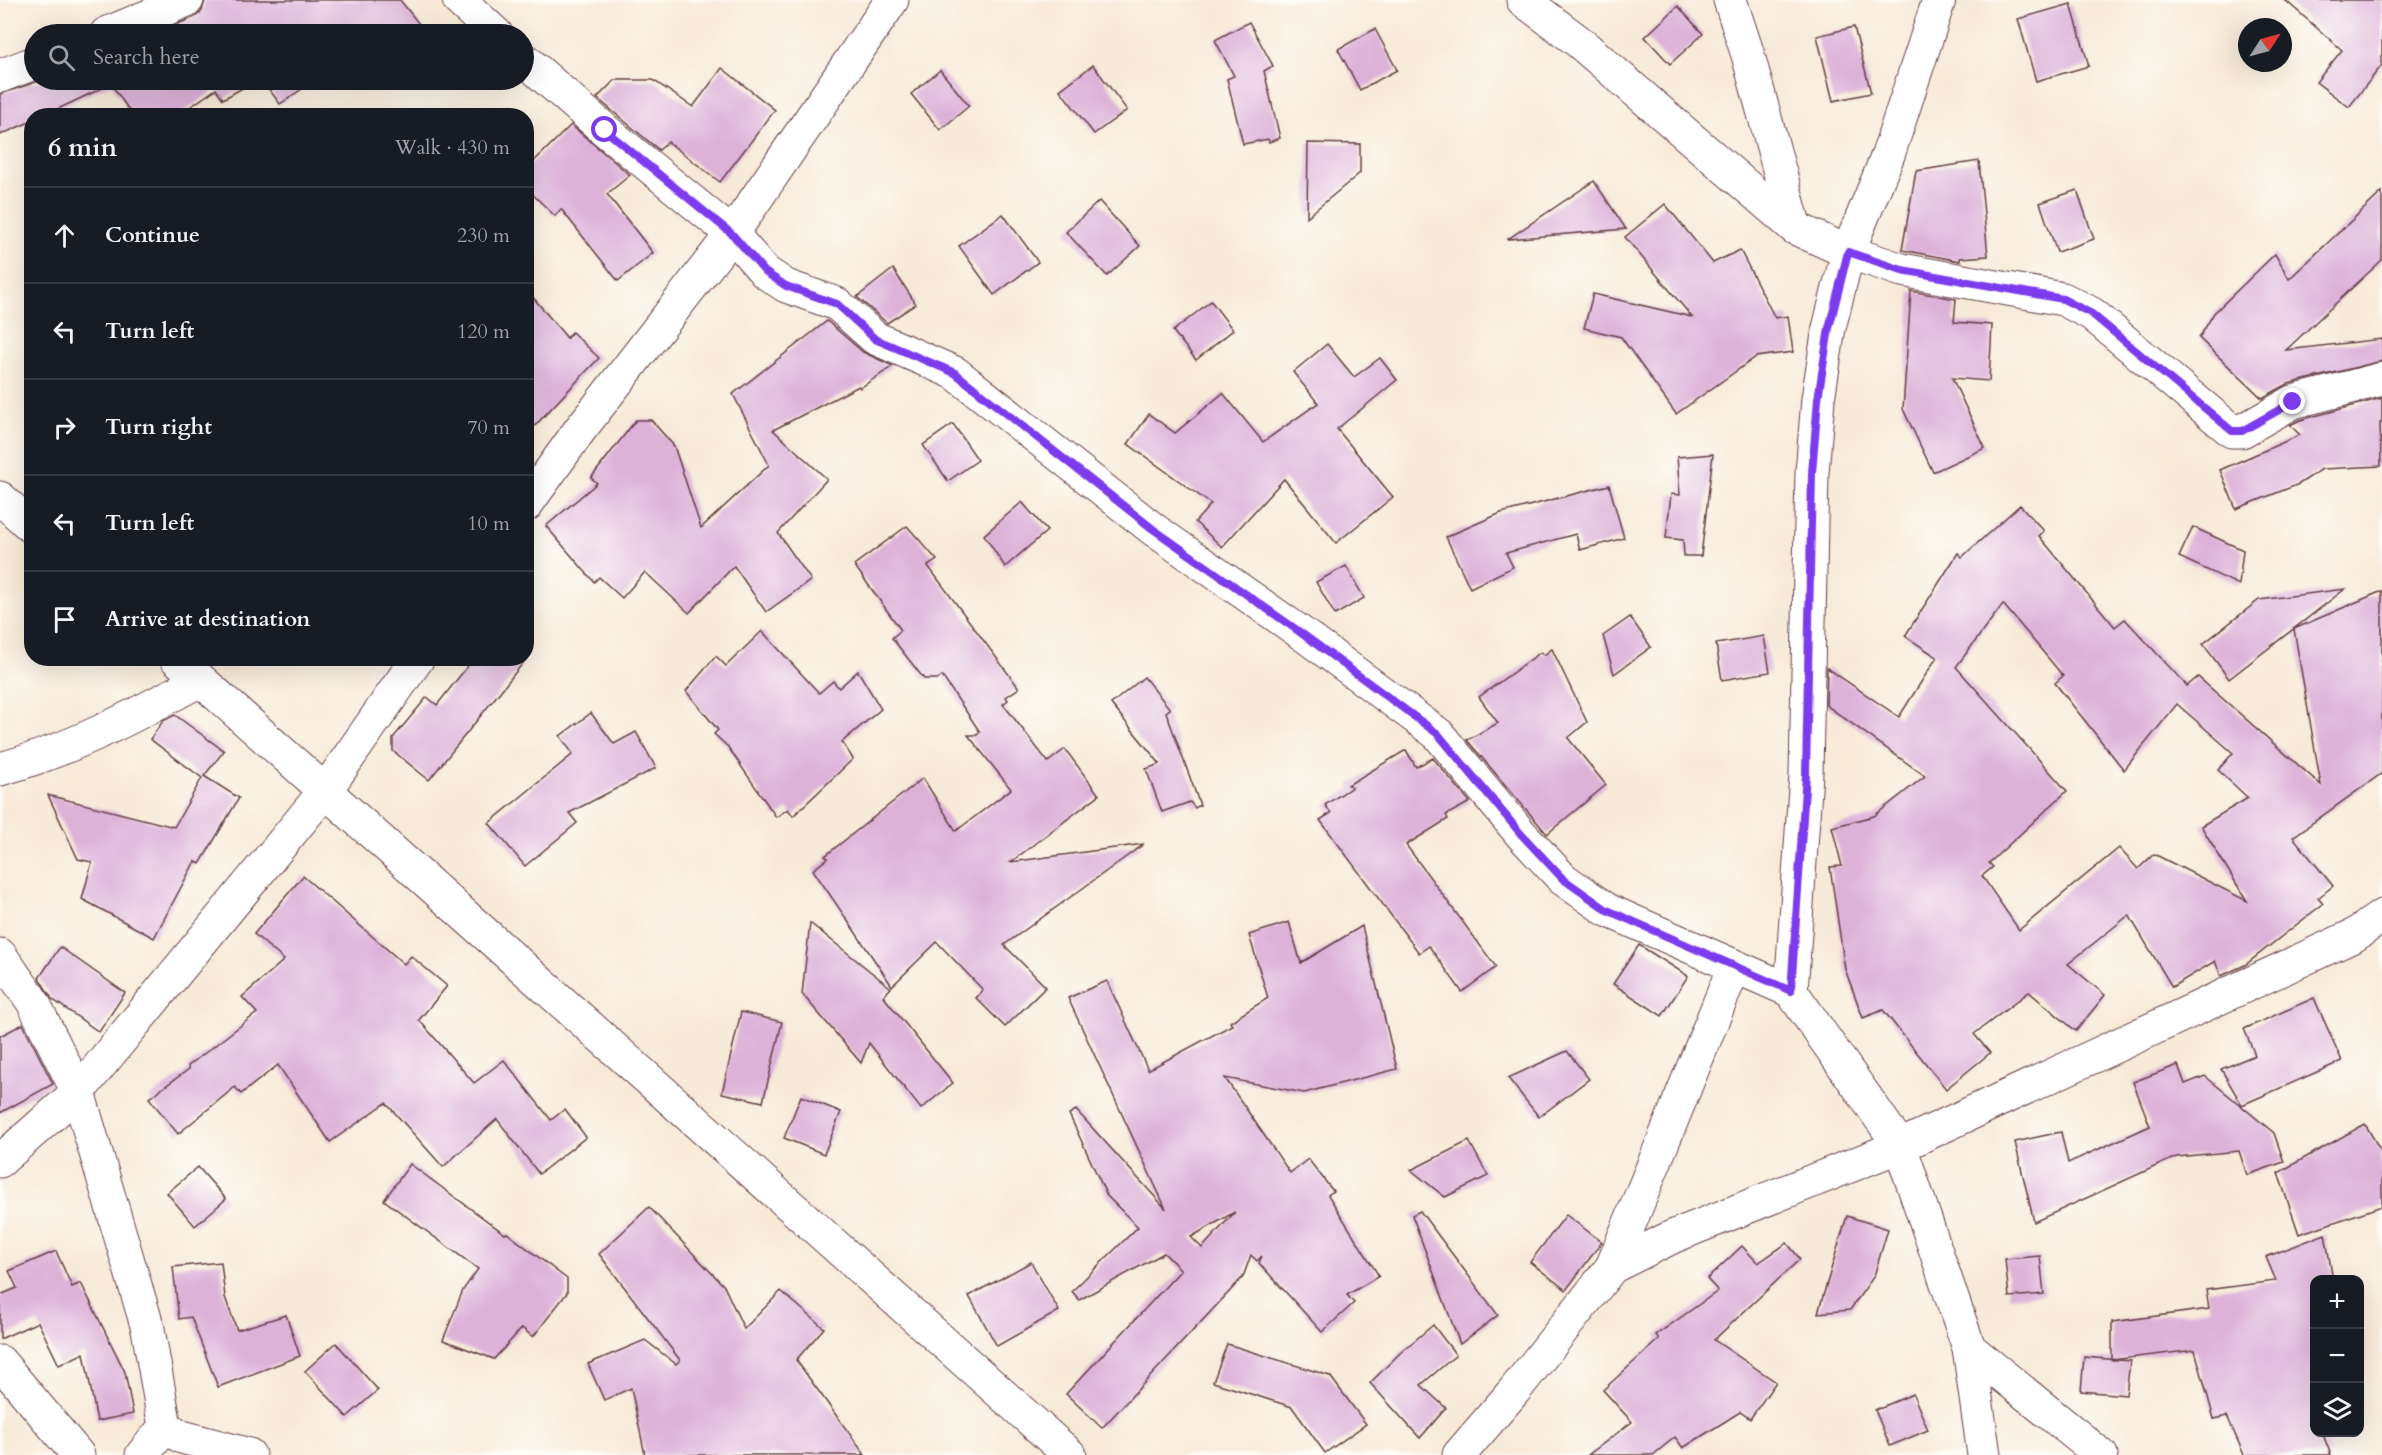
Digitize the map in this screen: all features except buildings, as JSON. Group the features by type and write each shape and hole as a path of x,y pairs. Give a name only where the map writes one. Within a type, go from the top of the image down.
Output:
{"street":[{"path":"130,24 187,0"},
{"path":"459,0 485,24"},
{"path":"534,494 579,431 732,234 892,0"},
{"path":"1523,0 1578,41 1795,228 1848,252 1902,270 2063,299 2092,314 2232,431 2242,431 2293,402 2382,380"},
{"path":"1730,0 1748,56 1795,228"},
{"path":"1791,991 1806,774 1812,473 1818,399 1829,328 1848,252 1888,155 1939,0"},
{"path":"0,76 24,67"},
{"path":"534,68 605,130 732,234 765,272 786,286 837,304 875,339 955,373 1153,529 1297,630 1438,734 1521,834 1563,879 1607,910 1791,991 1900,1146 1969,1348 1984,1455"},
{"path":"0,498 24,519"},
{"path":"185,666 1070,1455"},
{"path":"0,1161 78,1092 325,791 412,666"},
{"path":"0,768 24,762 116,726 200,680"},
{"path":"1612,1267 1691,1229 1900,1146 2355,935 2382,916"},
{"path":"0,956 33,1002 78,1092 148,1329 165,1427 142,1455"},
{"path":"1459,1455 1514,1391 1612,1267 1734,967"},
{"path":"1969,1348 2101,1455"},
{"path":"0,1362 78,1455"},
{"path":"165,1427 182,1437 249,1455"}],"route":[{"path":"605,130 732,234 765,272 786,286 837,304 875,339 955,373 1153,529 1297,630 1438,734 1521,834 1563,879 1607,910 1791,991 1806,774 1812,473 1818,399 1829,328 1848,252 1902,270 2063,299 2092,314 2232,431 2242,431 2293,402"}]}
